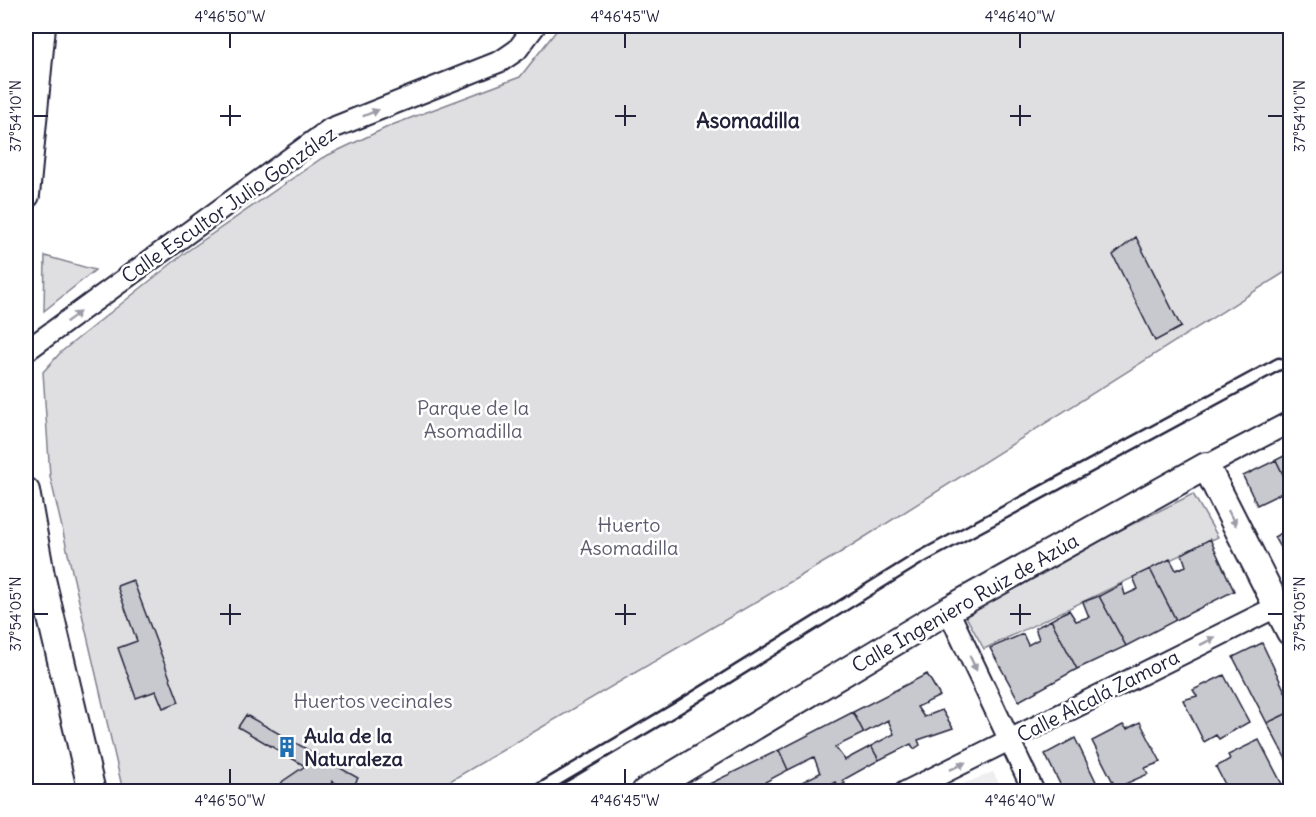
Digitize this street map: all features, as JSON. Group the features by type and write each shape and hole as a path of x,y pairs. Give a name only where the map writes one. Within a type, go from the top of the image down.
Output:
{"street":[{"path":"26,195 42,26"},
{"name":"Calle Escultor Julio González","path":"26,351 330,129 501,61 517,50 535,26"},
{"name":"Calle Ingeniero Ruiz de Azúa","path":"645,792 677,782 948,610 1206,466 1290,422"},
{"path":"1206,466 1284,603 1290,632"},
{"path":"26,491 41,576 92,792"},
{"path":"26,579 76,792"},
{"name":"Calle Alcalá Zamora","path":"905,792 1284,603"},
{"path":"948,610 1034,792"}],"lane":[{"path":"536,792 918,559 1279,364"}],"shaded area":[{"path":"993,772 1003,791 947,791 958,786"}],"green space":[{"name":"Parque de la Asomadilla","path":"560,26 1290,26 1290,269 838,554 433,791 123,791 50,476 43,372 61,352 186,252 322,158 392,125 520,77"},
{"path":"45,256 95,270 44,311"},
{"path":"1193,494 1218,537 984,649 962,609"}],"building":[{"path":"1136,237 1181,327 1155,341 1113,255"},
{"path":"1290,453 1290,489 1276,460"},
{"path":"1276,460 1290,489 1257,505 1243,476"},
{"path":"1290,528 1290,565 1274,537"},
{"path":"1210,539 1234,591 1176,620 1150,569 1170,559 1176,570 1186,566 1182,554"},
{"path":"1150,569 1176,620 1126,646 1099,596 1122,584 1125,595 1138,589 1133,577"},
{"path":"133,580 179,702 163,708 156,691 136,698 118,648 137,641 117,586"},
{"path":"1099,596 1126,646 1077,669 1051,620 1069,610 1076,621 1089,617 1083,602"},
{"path":"1051,620 1077,669 1019,701 990,648 1023,634 1028,645 1039,639 1035,628"},
{"path":"1262,643 1290,702 1290,712 1267,723 1233,657"},
{"path":"927,674 940,696 917,707 924,717 942,710 953,728 918,740 920,745 914,749 911,744 879,760 871,746 894,734 888,720 864,733 853,712"},
{"path":"1224,675 1249,722 1219,739 1216,735 1204,742 1183,700 1197,696 1193,690"},
{"path":"853,712 864,733 835,747 845,760 871,746 879,760 843,780 845,783 839,787 835,782 817,792 798,792 794,786 820,773 814,757 788,770 779,750"},
{"path":"1290,712 1290,767 1267,723"},
{"name":"Aula de la Naturaleza","path":"246,715 358,778 350,792 332,781 329,792 275,792 283,781 305,766 238,727"},
{"path":"1140,722 1161,762 1145,768 1148,774 1116,788 1092,741 1123,725 1127,729"},
{"path":"1075,738 1101,792 1064,792 1045,754"},
{"path":"1259,740 1284,788 1277,792 1229,792 1216,767 1230,759 1228,755"},
{"path":"779,750 788,770 765,782 769,792 706,792 703,787"},
{"path":"26,757 33,792 26,792"}],"place":[{"name":"Aula de la Naturaleza","path":"287,747"}],"district":[{"name":"Asomadilla","path":"748,121"}],"park label":[{"name":"Huerto Asomadilla","path":"629,536"},
{"name":"Huertos vecinales","path":"373,701"}]}
